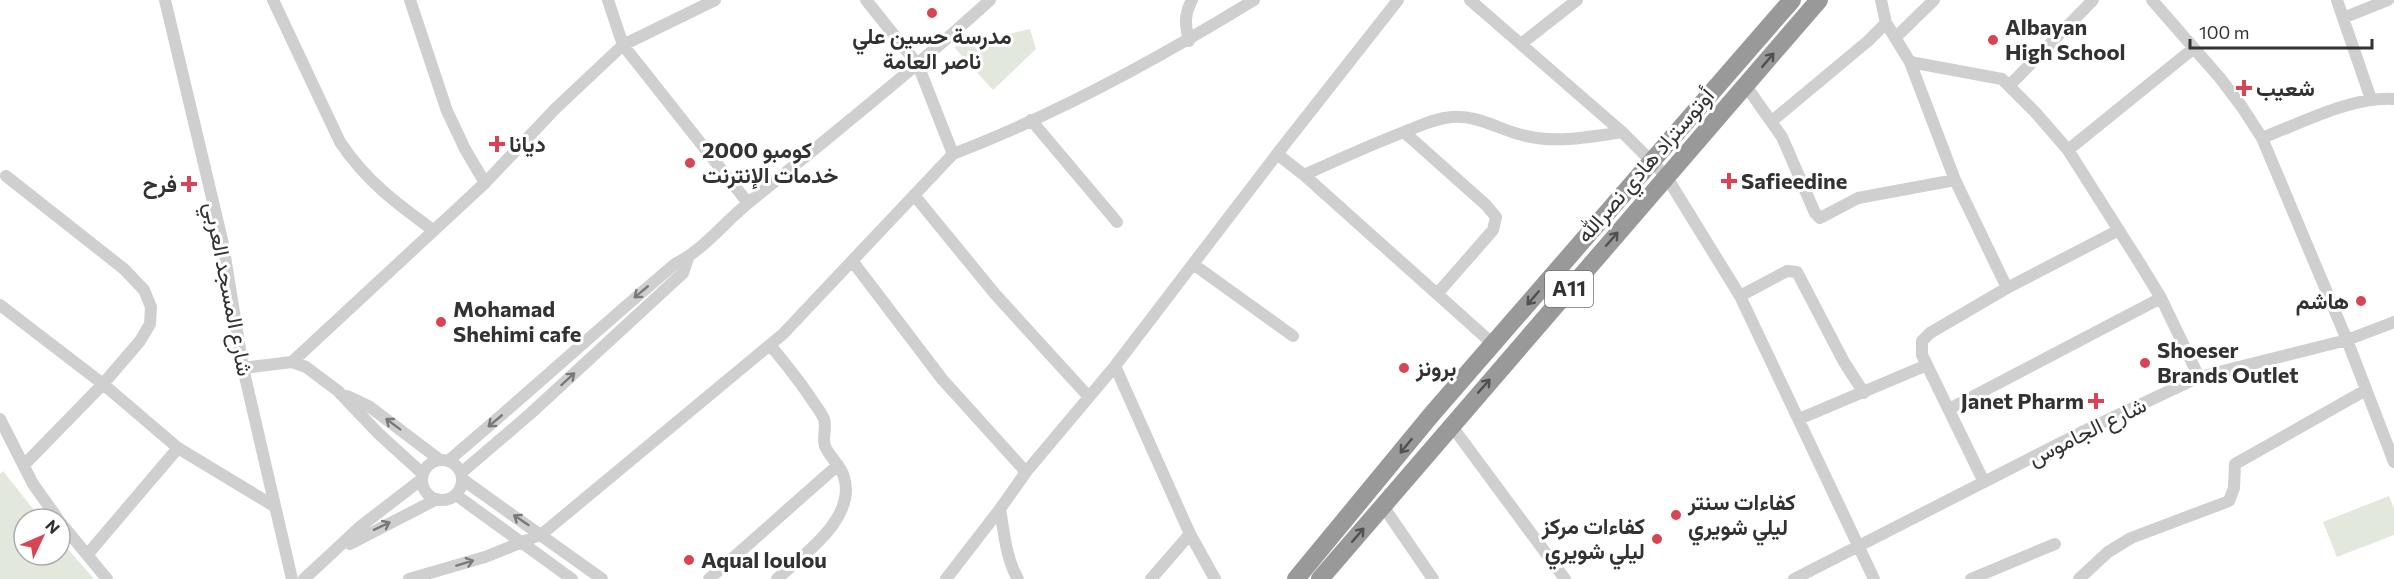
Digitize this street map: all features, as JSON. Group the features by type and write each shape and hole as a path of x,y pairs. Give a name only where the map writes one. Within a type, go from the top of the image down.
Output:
{"highway":[{"name":"أوتوستراد هادي نصرالله","path":"1296,579 1493,344 1792,0"},
{"name":"أوتوستراد هادي نصرالله","path":"1320,579 1450,425 1819,0"}],"street":[{"name":"شارع المسجد العربي","path":"165,0 223,244 243,368 292,579"},
{"path":"273,0 337,135 354,163 390,199 433,230"},
{"path":"410,0 447,111 485,183"},
{"path":"608,0 623,45 748,203"},
{"path":"292,362 485,183 555,109 623,45 715,0"},
{"path":"866,0 918,65 953,154"},
{"path":"332,556 361,526 423,477 429,465 444,460 518,402 630,302 675,264 688,258 748,203 918,65 990,0"},
{"path":"1189,41 1185,23 1186,11 1192,0"},
{"path":"409,579 525,543 542,534 770,345 854,262 953,154 1031,120 1189,41 1254,0"},
{"path":"946,579 1026,471 1115,366 1398,0"},
{"path":"1470,0 1622,132 1666,177 1740,296 1874,579"},
{"path":"1521,44 1577,0"},
{"path":"1881,0 1886,23 1910,62 1955,180 2007,288"},
{"path":"1894,38 1934,0"},
{"path":"2010,85 2093,0"},
{"path":"2152,0 2242,107 2262,138 2347,340 2394,462"},
{"path":"2337,0 2371,99"},
{"path":"2343,18 2388,0"},
{"path":"1772,121 1868,41 1886,23"},
{"path":"2068,150 2194,48"},
{"path":"1910,62 2002,79 2010,85 2068,150 2161,298 2199,377"},
{"path":"1746,86 1782,137 1815,213 1820,218 1858,198 1955,180"},
{"path":"2262,138 2371,99 2394,99"},
{"path":"1304,176 1404,132 1437,119 1453,116 1483,120 1522,135 1543,139 1586,138 1622,132"},
{"path":"1031,120 1117,222"},
{"path":"1404,132 1486,204 1496,217 1493,230 1437,294"},
{"path":"1277,154 1493,344"},
{"path":"6,176 124,269 149,299 150,324 140,341 104,384 24,465"},
{"path":"914,195 995,294 1088,396"},
{"path":"1984,482 1927,365 1921,348 1926,336 2007,288 2119,230"},
{"path":"456,495 461,476 674,281 682,273 688,258"},
{"path":"854,262 942,379 1026,471"},
{"path":"1193,264 1293,336"},
{"path":"1740,296 1786,272 1797,272 1844,362 1864,393"},
{"path":"1949,409 2161,298"},
{"path":"0,305 104,384 178,448 274,506"},
{"name":"شارع الجاموس","path":"1794,579 1859,548 2080,433 2199,377 2347,340 2394,322"},
{"path":"770,345 796,376 823,417 826,428 824,442 846,483 846,495 840,515 831,528 777,579"},
{"path":"243,368 292,362 315,372 338,391 423,477 428,494 437,499"},
{"path":"1799,420 1927,365"},
{"path":"1115,366 1190,534 1215,579"},
{"path":"2079,579 2108,552 2131,538 2229,501 2234,488 2235,464 2366,390"},
{"path":"338,391 370,407 458,468 461,476 602,579"},
{"path":"0,419 5,438 49,507"},
{"path":"1450,425 1565,579"},
{"path":"87,555 178,448"},
{"path":"709,579 838,465"},
{"path":"304,579 332,556 366,534 437,499 447,499 456,495"},
{"path":"456,495 572,579"},
{"path":"1383,506 1433,579"},
{"path":"1000,509 1010,561 1018,579"},
{"path":"1151,579 1190,534"},
{"path":"72,536 107,579"},
{"path":"1971,579 2055,544"}],"shaded area":[{"path":"1030,29 1036,49 993,90 954,47"},
{"path":"3,471 32,507 12,507 12,567 72,567 72,554 94,579 0,579 0,474"},
{"path":"2389,496 2394,509 2394,535 2337,557 2323,522"}],"place":[{"name":"مدرسة حسين علي ناصر العامة","path":"932,13"},
{"name":"Albayan High School","path":"1993,40"},
{"name":"شعيب","path":"2244,88"},
{"name":"ديانا","path":"497,144"},
{"name":"كومبو 2000 خدمات الإنترنت","path":"690,163"},
{"name":"Safieedine","path":"1729,181"},
{"name":"فرح","path":"189,184"},
{"name":"هاشم","path":"2361,301"},
{"name":"Mohamad Shehimi cafe","path":"441,322"},
{"name":"Shoeser Brands Outlet","path":"2145,363"},
{"name":"برونز","path":"1404,368"},
{"name":"Janet Pharm","path":"2096,401"},
{"name":"كفاءات سنتر ليلي شويري","path":"1676,515"},
{"name":"كفاءات مركز ليلي شويري","path":"1657,539"},
{"name":"Aqual loulou","path":"689,560"}]}
